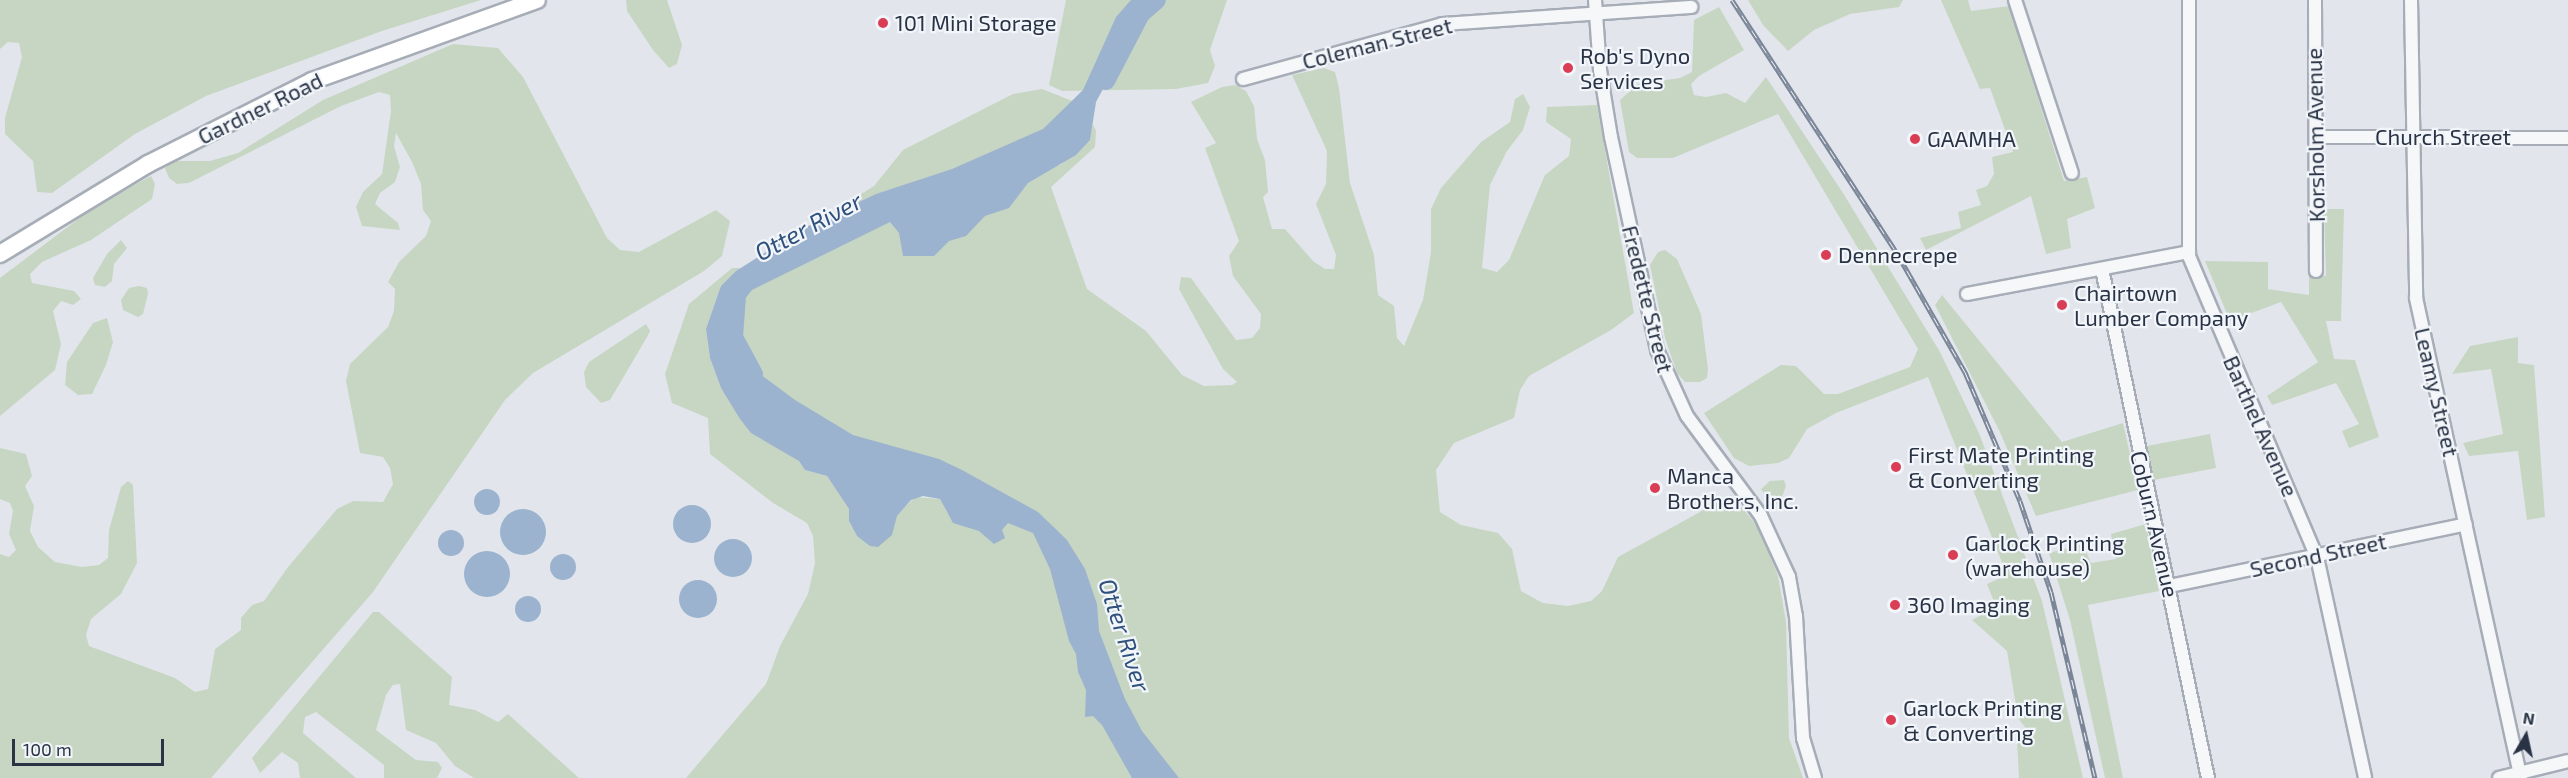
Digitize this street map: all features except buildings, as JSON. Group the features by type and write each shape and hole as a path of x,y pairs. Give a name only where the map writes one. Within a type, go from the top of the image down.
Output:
{"main road":[{"name":"Gardner Road","path":"0,254 148,164 312,81 537,0"}],"street":[{"path":"2015,0 2072,173"},
{"name":"Barthel Avenue","path":"2189,0 2188,252 2197,280 2317,557 2365,778"},
{"name":"Korsholm Avenue","path":"2315,0 2313,92 2318,137 2316,271"},
{"name":"Leamy Street","path":"2411,0 2416,298 2520,776"},
{"name":"Coleman Street","path":"1244,79 1435,25 1595,6 1691,8"},
{"name":"Fredette Street","path":"1595,6 1611,137 1657,350 1687,416 1761,516 1785,565 1794,597 1803,738 1815,778"},
{"name":"Church Street","path":"2318,137 2568,138"},
{"path":"1967,294 2188,252"},
{"name":"Coburn Avenue","path":"2102,270 2170,586 2208,778"},
{"name":"Second Street","path":"2170,586 2466,524"},
{"path":"2499,778 2520,776 2568,762"}],"green space":[{"path":"0,0 481,0 382,31 206,96 135,134 52,193 37,192 33,161 5,134 5,118 22,57 19,43 8,42 0,49"},
{"path":"626,0 667,0 682,45 677,64 669,68 653,50 627,11"},
{"path":"1066,0 1227,0 1210,50 1215,66 1208,83 1176,89 1062,91 1049,85"},
{"path":"1748,0 1903,0 1899,7 1850,14 1814,30 1788,51 1763,25"},
{"path":"1941,0 1968,0 1971,11 2009,6 2064,181 2087,177 2095,208 2067,219 2071,248 2046,254 2031,196 1926,250 1920,238 1961,228 1958,212 1981,205 1976,190 1987,186 1994,174 1992,157 2013,152 1990,88 1980,89"},
{"path":"1719,7 1744,50 1699,76 1691,84 1694,95 1706,97 1726,93 1745,103 1766,77 1843,193 1940,352 1979,433 2042,601 2083,778 2019,778 2017,741 2028,731 2018,718 2007,651 1972,620 1996,607 1987,584 2007,575 1928,377 1836,413 1807,429 1789,458 1778,463 1749,466 1734,458 1704,413 1781,365 1796,366 1824,394 1838,394 1910,367 1918,349 1778,114 1673,158 1637,158 1629,152 1620,100 1638,84 1680,78 1692,72 1694,20"},
{"path":"453,44 498,48 523,77 607,238 620,250 639,252 716,210 730,221 722,256 704,271 533,373 505,400 373,592 211,778 0,778 0,554 9,557 16,550 9,534 13,511 10,503 0,499 0,448 26,454 32,476 25,486 34,506 30,531 38,547 55,562 82,567 99,565 108,558 109,530 121,487 128,481 133,485 137,563 121,594 91,619 86,635 89,646 175,678 195,692 208,689 215,649 241,630 241,618 252,605 264,601 288,567 337,509 353,501 383,502 393,484 390,468 383,457 360,453 346,381 350,364 388,327 394,311 395,289 388,282 399,262 426,236 431,221 423,210 421,184 396,133 394,146 400,167 395,182 380,193 375,204 398,223 400,230 362,226 356,207 363,192 382,174 391,111 390,95 379,92 341,106 189,183 177,184 169,178 165,168 172,161 210,161 238,153 323,100"},
{"path":"1324,68 1335,72 1339,88 1350,183 1374,255 1378,295 1394,306 1397,338 1404,346 1423,300 1431,252 1431,209 1441,188 1481,142 1510,122 1515,99 1523,94 1530,107 1523,130 1507,151 1490,185 1482,268 1497,272 1509,260 1545,175 1569,156 1571,139 1546,122 1547,107 1597,105 1634,313 1611,330 1529,376 1520,390 1514,418 1454,443 1436,470 1440,512 1461,525 1498,533 1512,549 1521,591 1543,603 1568,606 1591,601 1602,591 1618,557 1731,495 1759,528 1778,576 1786,622 1789,738 1803,778 686,778 766,684 780,646 808,594 815,563 813,536 807,523 773,503 710,454 708,418 672,403 665,374 689,304 732,268 740,268 717,300 706,329 710,358 721,388 748,426 799,461 805,470 827,476 849,509 849,521 857,536 896,516 915,497 940,499 948,514 965,506 883,464 757,382 735,343 735,298 845,204 874,186 903,150 1013,94 1042,89 1075,102 1059,166 1089,140 1093,124 1096,131 1095,147 1051,187 1087,289 1146,331 1182,375 1204,386 1232,385 1237,382 1223,369 1179,289 1181,277 1191,278 1236,340 1252,338 1260,328 1261,314 1233,276 1229,256 1239,241 1205,148 1216,143 1191,102 1222,87 1235,85 1246,91 1254,106 1257,139 1265,160 1268,192 1263,197 1272,229 1285,229 1313,261 1325,269 1334,269 1336,255 1316,204 1326,184 1327,151 1292,75"},
{"path":"151,176 155,184 152,199 91,240 42,262 30,274 32,283 74,291 81,299 73,305 61,301 53,311 61,344 55,370 0,416 0,278 94,207"},
{"path":"2324,209 2344,209 2341,321 2326,321 2334,359 2355,360 2379,437 2349,448 2342,431 2359,424 2336,383 2272,405 2267,396 2318,362 2281,302 2230,321 2205,261 2268,262 2268,289 2309,295 2309,274 2326,276"},
{"path":"121,240 127,248 114,264 112,281 105,287 95,285 93,278 107,254"},
{"path":"1665,250 1677,259 1701,314 1708,369 1707,378 1700,382 1685,382 1677,373 1665,338 1650,265 1658,252"},
{"path":"139,286 147,288 148,294 143,314 138,317 123,310 121,300 129,288"},
{"path":"1942,295 2062,442 2123,423 2138,490 2036,516 1999,430 1935,305"},
{"path":"107,318 113,342 106,365 92,394 78,395 65,385 67,362 93,323"},
{"path":"646,324 650,331 647,337 610,400 601,403 586,387 584,372 589,362"},
{"path":"2518,337 2518,363 2534,365 2545,517 2527,520 2518,451 2469,456 2463,443 2503,434 2491,369 2452,374 2470,346"},
{"path":"2210,434 2216,468 2154,480 2147,446"},
{"path":"1784,480 1786,486 1780,502 1773,506 1761,489 1770,481"},
{"path":"2146,524 2159,591 2088,605 2123,778 2105,778 2070,620 2049,553 2083,544 2091,563 2116,559 2111,534"},
{"path":"373,612 379,612 452,677 449,705 475,710 498,722 508,714 579,778 474,778 455,766 436,743 406,730 400,684 393,685 386,695 376,730 416,760 438,762 442,768 437,778 384,778 384,765 316,712 305,717 303,733 356,778 300,778 298,763 282,752 260,773 252,758"}],"water":[{"path":"1131,0 1158,0 1127,38 1117,58 1122,70 1109,78 1096,102 1090,140 1076,155 1028,183 1009,208 985,216 966,236 949,241 934,256 903,256 899,233 890,222 752,290 737,309 733,327 735,343 752,368 795,400 853,435 939,459 962,470 1038,512 1067,540 1085,569 1097,604 1099,631 1125,699 1142,731 1179,778 1132,778 1102,725 1093,716 1085,717 1086,690 1078,672 1076,654 1069,641 1050,569 1033,533 1008,523 1002,530 1005,538 994,544 979,531 953,523 940,499 923,496 911,500 897,516 892,535 878,547 870,546 857,536 849,521 849,509 827,476 805,470 799,461 751,433 740,419 721,388 710,358 706,329 721,286 736,271 804,228 876,194 952,169 1043,129 1083,90 1116,17"},
{"path":"487,489 496,493 500,502 496,511 487,515 478,511 474,502 478,493"},
{"path":"692,505 706,510 711,524 706,538 692,543 678,538 673,524 678,510"},
{"path":"523,509 539,516 546,532 539,548 523,555 507,548 500,532 507,516"},
{"path":"451,530 460,534 464,543 460,552 451,556 442,552 438,543 442,534"},
{"path":"733,539 747,544 752,558 747,572 733,577 719,572 714,558 719,544"},
{"path":"487,551 503,558 510,574 503,590 487,597 471,590 464,574 471,558"},
{"path":"563,554 572,558 576,567 572,576 563,580 554,576 550,567 554,558"},
{"path":"698,580 712,585 717,599 712,613 698,618 684,613 679,599 684,585"},
{"path":"528,596 537,600 541,609 537,618 528,622 519,618 515,609 519,600"}],"waterway":[{"name":"Otter River","path":"1106,81 1141,14 1157,0"},
{"name":"Otter River","path":"737,296 734,337 754,374"}],"railway":[{"path":"1732,0 1898,255 1965,372 2020,501 2051,592 2095,778"}],"place":[{"name":"101 Mini Storage","path":"883,23"},
{"name":"Rob's Dyno Services","path":"1568,68"},
{"name":"GAAMHA","path":"1915,139"},
{"name":"Dennecrepe","path":"1826,255"},
{"name":"Chairtown Lumber Company","path":"2062,305"},
{"name":"First Mate Printing & Converting","path":"1896,467"},
{"name":"Manca Brothers, Inc.","path":"1655,488"},
{"name":"Garlock Printing (warehouse)","path":"1953,555"},
{"name":"360 Imaging","path":"1895,605"},
{"name":"Garlock Printing & Converting","path":"1891,720"}]}
